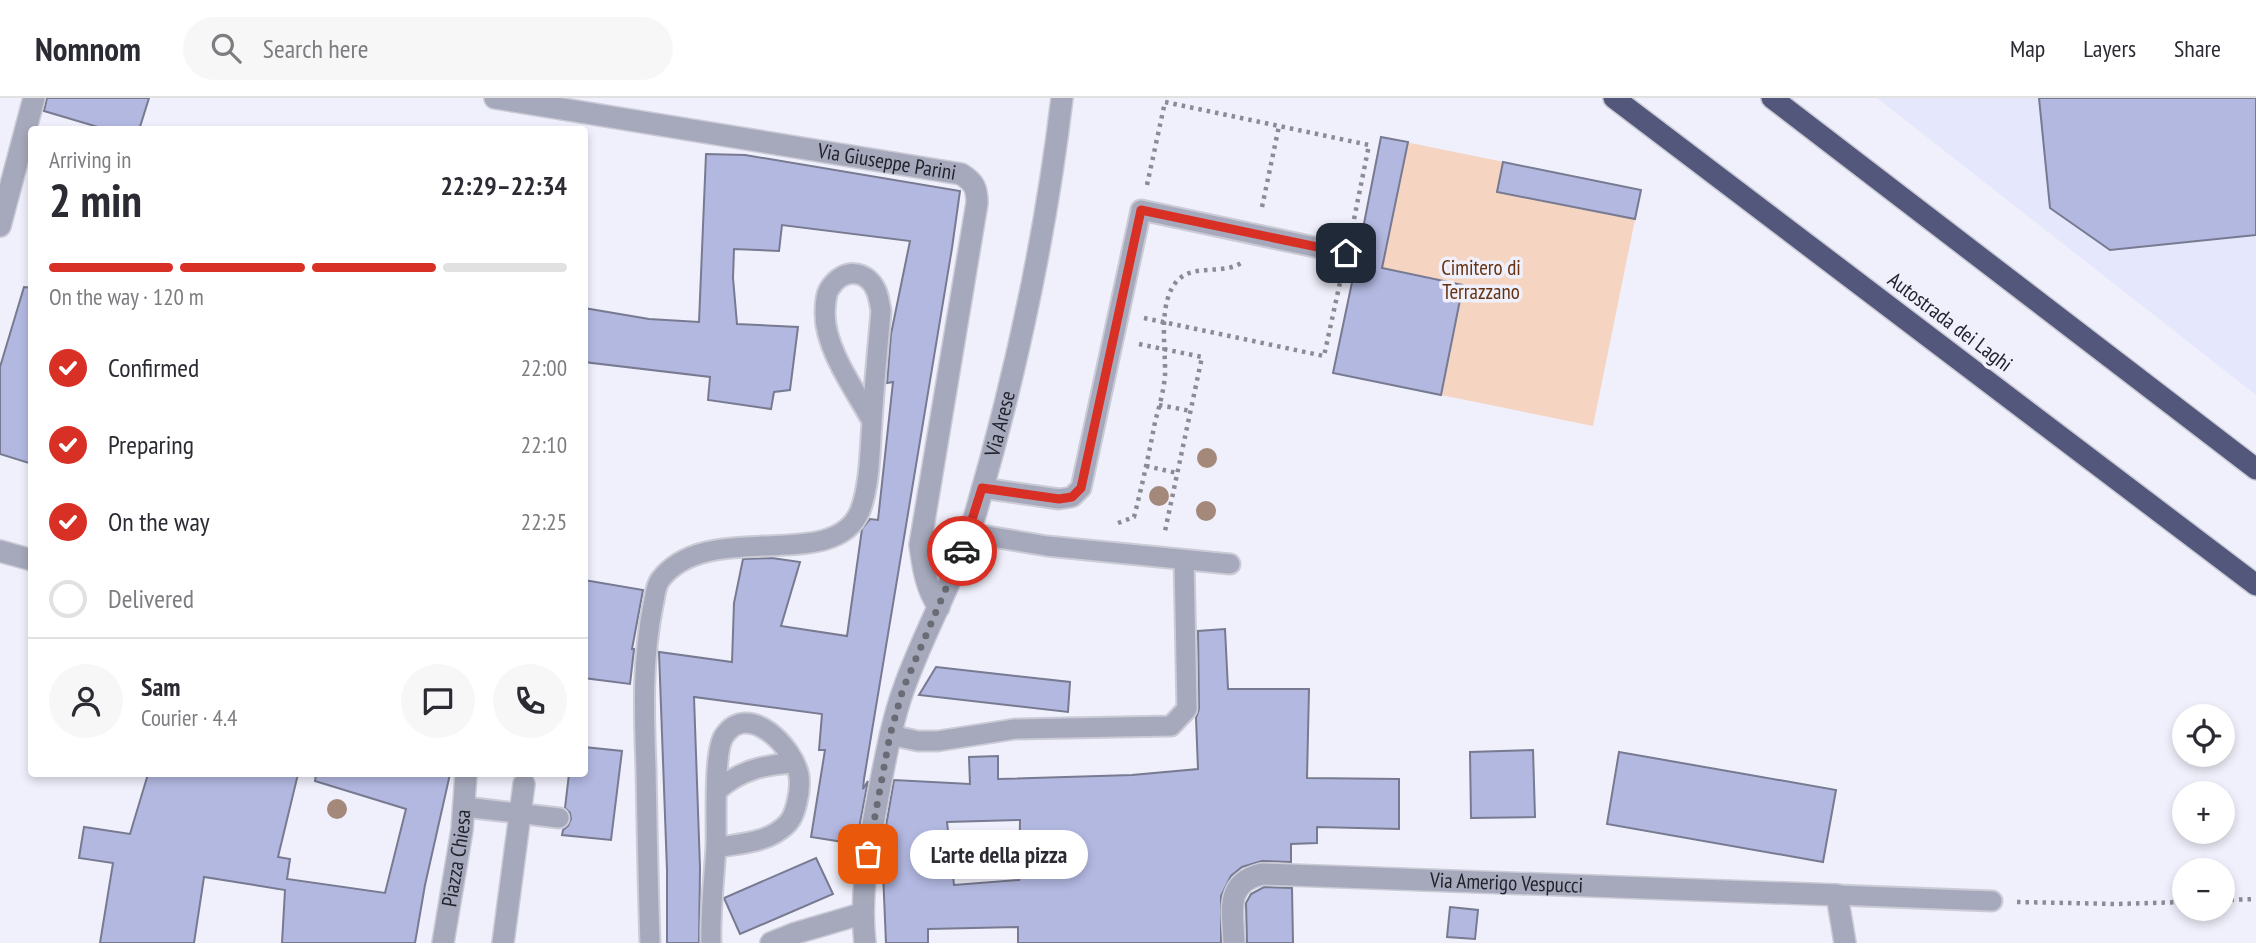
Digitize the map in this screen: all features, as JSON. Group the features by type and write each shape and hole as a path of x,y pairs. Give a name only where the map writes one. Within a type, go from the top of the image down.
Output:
{"highway":[{"name":"Autostrada dei Laghi","path":"1614,98 2256,585"},
{"path":"1772,98 2256,469"}],"street":[{"path":"0,226 34,98"},
{"name":"Via Giuseppe Parini","path":"495,98 961,174 973,181 977,203 920,545 930,596 939,607"},
{"name":"Via Arese","path":"865,943 862,914 868,854 890,735 903,689 969,533 1003,416 1027,314 1052,186 1062,98"},
{"path":"0,551 28,559"},
{"name":"Piazza Chiesa","path":"443,943 465,807 466,777"},
{"path":"503,943 524,784"},
{"name":"Via Amerigo Vespucci","path":"1234,943 1234,893 1240,883 1249,877 1262,874 1837,895"},
{"path":"1837,895 1845,943"},
{"path":"771,943 862,914"}],"lane":[{"path":"982,488 1059,499 1072,497 1081,488 1141,210 1357,256"},
{"path":"650,943 643,671 658,582 680,561 696,555 733,546 798,546 814,543 843,531 861,510 870,459 881,311 876,290 864,275 853,272 842,275 829,289 825,313 828,339 872,421"},
{"path":"969,533 1047,546 1230,564"},
{"path":"890,735 918,741 938,741 1015,729 1171,726 1187,709 1184,560"},
{"path":"711,943 709,909 716,848 722,738 733,727 748,723 767,728 784,745 799,774 799,794 793,819 777,832 762,839 716,848"},
{"path":"718,790 731,778 747,771 793,763"},
{"path":"465,807 559,818"},
{"path":"1837,895 1992,901"}],"path":[{"path":"1123,528 1109,527 1134,517 1165,377 1162,336 1169,298 1175,283 1185,275 1226,270 1240,264 1249,256 1279,126"},
{"path":"1114,339 1202,357 1165,531"},
{"path":"1159,405 1191,411"},
{"path":"1146,466 1177,472"},
{"path":"2235,900 2256,899"},
{"path":"1992,901 2172,902"}],"shaded area":[{"path":"1877,98 2256,98 2256,395"}],"green space":[{"name":"Cimitero di Terrazzano","path":"1381,137 1641,190 1593,426 1333,373"}],"building":[{"path":"47,98 149,98 140,126 95,126 44,111"},
{"path":"2039,98 2256,98 2256,235 2110,250 2050,208"},
{"path":"1381,137 1408,142 1382,268 1463,285 1441,395 1333,373 1355,268 1366,265 1369,258 1366,247 1360,244"},
{"path":"706,154 745,155 960,191 864,779 863,789 868,781 856,844 811,837 825,750 819,750 822,714 694,697 700,868 699,943 667,943 659,652 732,662 734,603 743,559 772,558 800,562 781,626 847,636 862,529 870,519 878,520 893,382 887,383 891,334 910,241 782,225 779,251 734,249 733,278 737,324 798,327 790,390 774,392 771,409 708,400 710,377 588,362 588,309 649,319 699,322"},
{"path":"1503,162 1641,190 1635,219 1497,192"},
{"path":"24,287 28,288 28,463 0,454 0,367"},
{"path":"588,581 643,590 632,649 630,684 588,679"},
{"path":"1225,629 1228,689 1309,689 1307,778 1399,779 1399,829 1317,827 1317,843 1291,844 1291,862 1262,861 1242,867 1231,876 1221,896 1221,943 1018,943 1018,927 928,929 928,943 886,943 882,849 894,780 970,784 969,757 998,756 998,779 1132,775 1198,769 1198,631","holes":["1020,820 1019,880 954,885 947,822"]},
{"path":"936,667 1070,682 1068,712 919,695"},
{"path":"588,747 622,751 611,840 562,835 571,819 565,808 569,777 588,777"},
{"path":"1533,750 1535,817 1471,818 1470,752"},
{"path":"1619,752 1836,790 1823,862 1607,824"},
{"path":"147,777 297,777 278,857 290,859 287,879 385,893 406,809 315,781 316,777 449,777 415,943 282,943 285,890 204,877 194,943 100,943 113,863 79,858 84,827 130,834"},
{"path":"816,858 833,894 740,934 724,898"},
{"path":"1264,887 1292,888 1293,943 1247,943 1246,903 1251,894"},
{"path":"1450,907 1478,910 1475,939 1447,937"}],"way so far":[{"path":"868,854 890,735 903,689 962,551"}],"place":[{"name":"L'arte della pizza","path":"868,854"}],"route":[{"path":"962,551 982,488 1059,499 1072,497 1081,488 1141,210 1346,253"}]}
